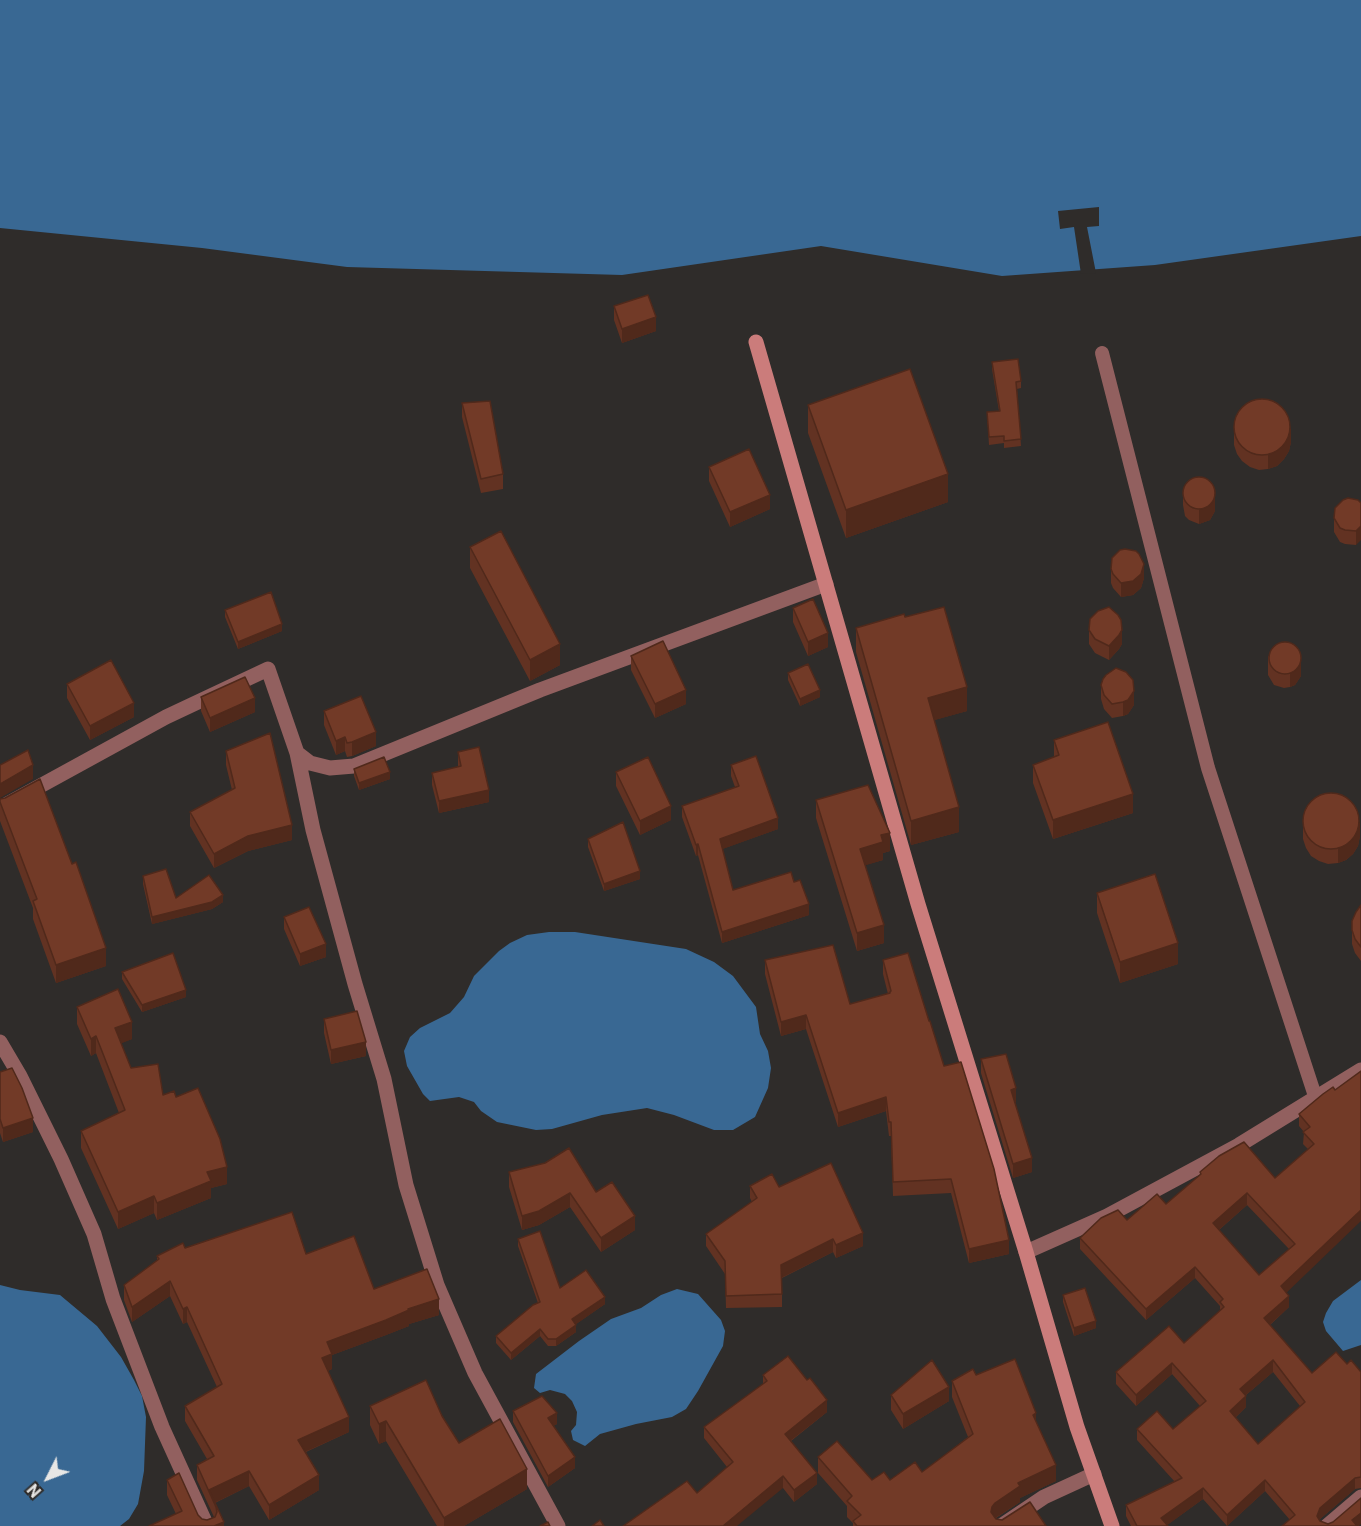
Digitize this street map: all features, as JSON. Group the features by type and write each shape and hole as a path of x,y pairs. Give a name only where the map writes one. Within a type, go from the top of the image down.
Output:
{"street":[{"path":"756,342 918,904 1026,1252 1077,1427 1112,1526"},
{"path":"297,753 310,763 330,768 354,766 540,690 826,584"},
{"path":"0,808 166,717 268,669 297,753 313,830 355,984 384,1078 406,1185 437,1285 475,1373 558,1526"},
{"path":"0,1042 20,1076 56,1149 94,1234 113,1299 162,1427 207,1526"},
{"path":"1026,1252 1107,1216 1239,1145 1361,1070"},
{"path":"1002,1526 1044,1497 1094,1474"},
{"path":"1327,1526 1361,1497"}],"lane":[{"path":"1102,353 1208,768 1316,1099"}],"water":[{"path":"0,0 1361,0 1361,236 1155,265 1002,276 821,246 622,275 347,267 202,248 0,228"},
{"path":"575,932 686,949 714,962 733,976 756,1007 760,1034 768,1051 771,1068 768,1088 755,1117 733,1130 714,1130 647,1108 602,1115 552,1129 536,1130 497,1122 481,1111 474,1102 459,1097 430,1101 423,1094 407,1066 404,1051 410,1037 420,1028 450,1013 464,997 474,976 499,951 527,935"},
{"path":"1361,1280 1361,1345 1343,1351 1326,1331 1323,1322 1333,1301"},
{"path":"0,1285 60,1295 97,1326 121,1357 142,1396 146,1417 144,1471 138,1504 129,1519 120,1526 0,1526"},
{"path":"677,1289 698,1294 721,1320 725,1331 723,1346 686,1409 672,1417 600,1434 585,1446 573,1440 571,1431 576,1425 577,1412 572,1401 565,1394 550,1390 540,1393 534,1388 536,1374 611,1319 641,1308 661,1295"}],"pier":[{"path":"1099,207 1099,226 1087,227 1096,273 1081,274 1074,227 1060,229 1058,211"}],"building":[{"path":"648,295 656,317 622,329 614,306"},
{"path":"1018,359 1021,381 1016,382 1021,439 1004,441 1004,436 989,437 987,412 1000,411 992,362"},
{"path":"910,369 948,474 846,510 808,405"},
{"path":"1256,399 1268,399 1278,403 1286,411 1290,427 1286,443 1278,451 1268,455 1256,455 1246,451 1238,443 1234,433 1234,421 1238,411 1246,403"},
{"path":"490,401 503,474 481,479 462,403"},
{"path":"749,449 770,495 730,512 709,467"},
{"path":"1199,477 1210,482 1215,493 1210,504 1199,509 1188,504 1183,493 1188,482"},
{"path":"1348,498 1361,503 1361,526 1356,531 1340,528 1334,518 1335,508"},
{"path":"501,531 560,644 530,660 470,547"},
{"path":"1120,550 1136,551 1144,564 1141,574 1133,581 1121,583 1111,569 1112,558"},
{"path":"271,592 282,624 238,642 225,610"},
{"path":"813,599 828,633 808,642 793,608"},
{"path":"944,607 967,687 928,698 959,807 911,821 856,628 904,614 905,617"},
{"path":"1109,607 1121,620 1122,630 1109,646 1095,639 1089,630 1090,619 1098,611"},
{"path":"663,641 686,690 655,704 631,656"},
{"path":"1285,642 1296,647 1301,658 1296,669 1285,674 1274,669 1269,658 1274,647"},
{"path":"111,660 134,703 90,726 67,684"},
{"path":"808,664 820,690 800,699 788,673"},
{"path":"1116,668 1126,672 1133,680 1134,691 1128,700 1112,704 1104,695 1101,685 1106,675"},
{"path":"245,677 255,698 210,718 201,697"},
{"path":"361,696 376,732 352,742 347,743 345,737 336,741 324,711"},
{"path":"1108,722 1133,794 1053,820 1033,765 1059,755 1054,740"},
{"path":"270,733 292,825 248,836 214,854 190,812 235,788 226,751"},
{"path":"479,747 489,790 439,801 432,773 461,766 458,752"},
{"path":"28,750 33,765 0,784 0,765"},
{"path":"756,756 778,818 720,839 733,890 791,872 794,882 800,880 809,904 722,932 698,844 696,845 682,806 739,786 731,765"},
{"path":"384,757 390,772 359,783 354,769"},
{"path":"648,757 671,806 640,821 616,772"},
{"path":"40,779 72,864 76,862 106,948 56,965 33,901 37,899 0,802 0,799"},
{"path":"868,785 890,833 881,835 883,842 860,849 884,925 857,933 816,800"},
{"path":"1325,793 1337,793 1347,797 1355,805 1359,821 1355,837 1347,845 1337,849 1325,849 1315,845 1307,837 1303,827 1303,815 1307,805 1315,797"},
{"path":"623,822 640,871 604,884 588,839"},
{"path":"166,869 176,898 209,875 223,895 212,902 152,917 143,876"},
{"path":"1155,874 1178,943 1120,962 1097,893"},
{"path":"1361,905 1361,947 1355,939 1352,921"},
{"path":"309,907 326,944 300,954 284,917"},
{"path":"833,945 850,1004 890,993 883,960 908,953 944,1066 961,1062 994,1169 1009,1240 969,1249 951,1179 893,1182 891,1122 889,1122 886,1097 838,1113 806,1015 781,1022 765,960"},
{"path":"173,953 186,990 142,1005 122,972"},
{"path":"118,989 132,1022 115,1028 131,1068 158,1064 163,1095 174,1091 176,1097 198,1088 220,1139 227,1167 207,1172 211,1181 157,1203 154,1196 118,1212 81,1131 125,1110 96,1036 91,1039 77,1007"},
{"path":"357,1011 366,1042 331,1050 324,1019"},
{"path":"1006,1054 1016,1088 1011,1090 1032,1158 1013,1164 981,1059"},
{"path":"12,1068 33,1118 3,1128 0,1119 0,1072"},
{"path":"1361,1071 1361,1210 1281,1286 1289,1296 1264,1318 1312,1373 1336,1352 1347,1364 1351,1360 1361,1372 1361,1477 1355,1478 1320,1508 1317,1516 1320,1521 1328,1524 1333,1522 1361,1498 1361,1513 1352,1520 1357,1526 1282,1526 1295,1515 1265,1480 1227,1515 1203,1488 1161,1518 1168,1526 1137,1526 1126,1505 1182,1478 1137,1429 1157,1411 1173,1429 1206,1401 1172,1363 1136,1395 1116,1372 1169,1326 1184,1343 1224,1307 1220,1302 1223,1299 1195,1267 1146,1309 1080,1238 1101,1218 1118,1210 1127,1220 1157,1194 1166,1204 1219,1156 1244,1142 1275,1178 1314,1144 1303,1132 1310,1127 1299,1114 1333,1087 1335,1090","holes":["1247,1193 1295,1244 1259,1275 1213,1223","1273,1360 1305,1402 1258,1444 1230,1411 1246,1396 1240,1389"]},
{"path":"569,1148 596,1192 612,1182 635,1216 601,1238 570,1193 539,1211 522,1216 509,1172 545,1163"},
{"path":"831,1163 863,1233 836,1245 833,1239 781,1265 782,1294 726,1296 725,1261 706,1234 757,1198 750,1186 772,1174 779,1187"},
{"path":"292,1212 306,1254 354,1236 374,1289 427,1269 439,1299 327,1342 332,1354 322,1358 349,1417 298,1440 319,1475 269,1505 249,1471 209,1490 224,1522 214,1526 149,1526 182,1511 167,1480 179,1473 198,1515 207,1520 215,1517 216,1507 197,1465 214,1456 185,1406 222,1384 187,1307 183,1309 170,1281 132,1307 124,1285 159,1259 157,1256 183,1243 185,1248"},
{"path":"540,1231 560,1288 586,1270 605,1297 572,1319 576,1325 556,1339 548,1339 540,1329 511,1353 496,1336 533,1305 540,1302 518,1239"},
{"path":"1085,1288 1096,1321 1074,1328 1063,1295"},
{"path":"788,1356 807,1380 810,1378 827,1400 785,1434 817,1473 794,1490 783,1476 723,1526 623,1526 687,1481 697,1493 733,1462 704,1427 767,1381 763,1375"},
{"path":"1015,1359 1036,1413 1033,1415 1056,1465 1018,1483 1020,1486 995,1503 991,1512 996,1519 1002,1520 1030,1502 1046,1526 857,1526 853,1521 861,1515 847,1501 852,1496 818,1457 837,1441 872,1480 884,1472 890,1480 915,1462 922,1472 973,1434 952,1381 973,1369 976,1375"},
{"path":"932,1360 949,1387 903,1414 891,1395"},
{"path":"426,1380 442,1416 459,1443 500,1419 527,1469 444,1518 386,1421 379,1424 370,1406"},
{"path":"542,1396 557,1413 548,1418 575,1457 548,1476 513,1411"},
{"path":"600,1520 604,1526 592,1526"}]}
